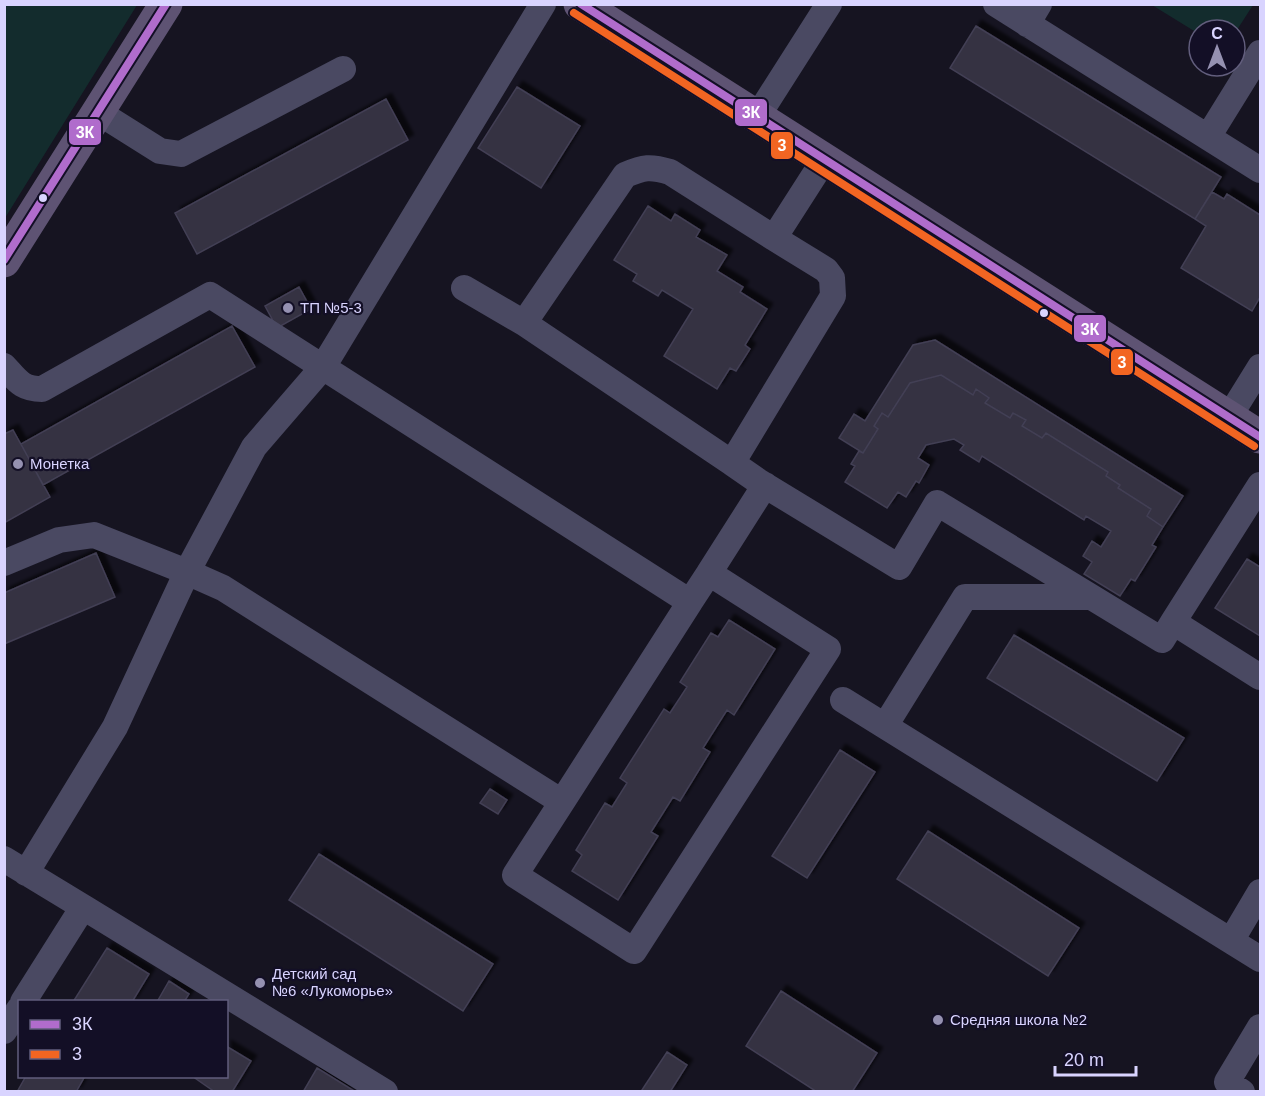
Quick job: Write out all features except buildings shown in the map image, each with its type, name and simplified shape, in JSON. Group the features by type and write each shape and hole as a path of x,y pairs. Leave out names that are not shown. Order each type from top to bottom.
{"main road":[{"path":"4,261 166,4"},
{"path":"580,4 1260,437"}],"lane":[{"path":"385,1092 15,866 115,727 187,573 254,447 323,366 543,4"},
{"path":"996,4 1033,14 1208,137 1260,170"},
{"path":"758,117 826,19"},
{"path":"1208,137 1260,53"},
{"path":"98,112 160,151 181,154 343,69"},
{"path":"774,238 824,160"},
{"path":"524,323 625,175 642,167 670,172 826,270 832,278 833,296 732,463"},
{"path":"464,288 524,323 765,485 898,567 937,503 1162,640 1260,485"},
{"path":"4,366 21,384 30,389 42,388 210,295 690,602"},
{"path":"1230,417 1260,367"},
{"path":"709,573 828,649 634,951 515,875 765,485"},
{"path":"4,562 58,540 94,535 223,588 562,802"},
{"path":"885,726 965,597 1091,597"},
{"path":"1173,622 1260,677"},
{"path":"843,700 1260,959"},
{"path":"1231,941 1260,892"},
{"path":"24,1000 83,907"},
{"path":"4,1031 18,1011"},
{"path":"1242,1092 1227,1082 1260,1027"}],"green space":[{"path":"4,5 137,5 5,218"},
{"path":"1152,5 1253,5 1245,18 1187,18 1187,27"}],"transit line":[{"name":"3К","path":"4,260 166,4"},
{"name":"3К","path":"581,4 1260,437"},
{"name":"3","path":"574,13 1254,446"}],"place":[{"name":"ТП №5-3","path":"288,308"},
{"name":"Монетка","path":"18,464"},
{"name":"Детский сад №6 «Лукоморье»","path":"260,983"},
{"name":"Средняя школа №2","path":"938,1020"}]}
